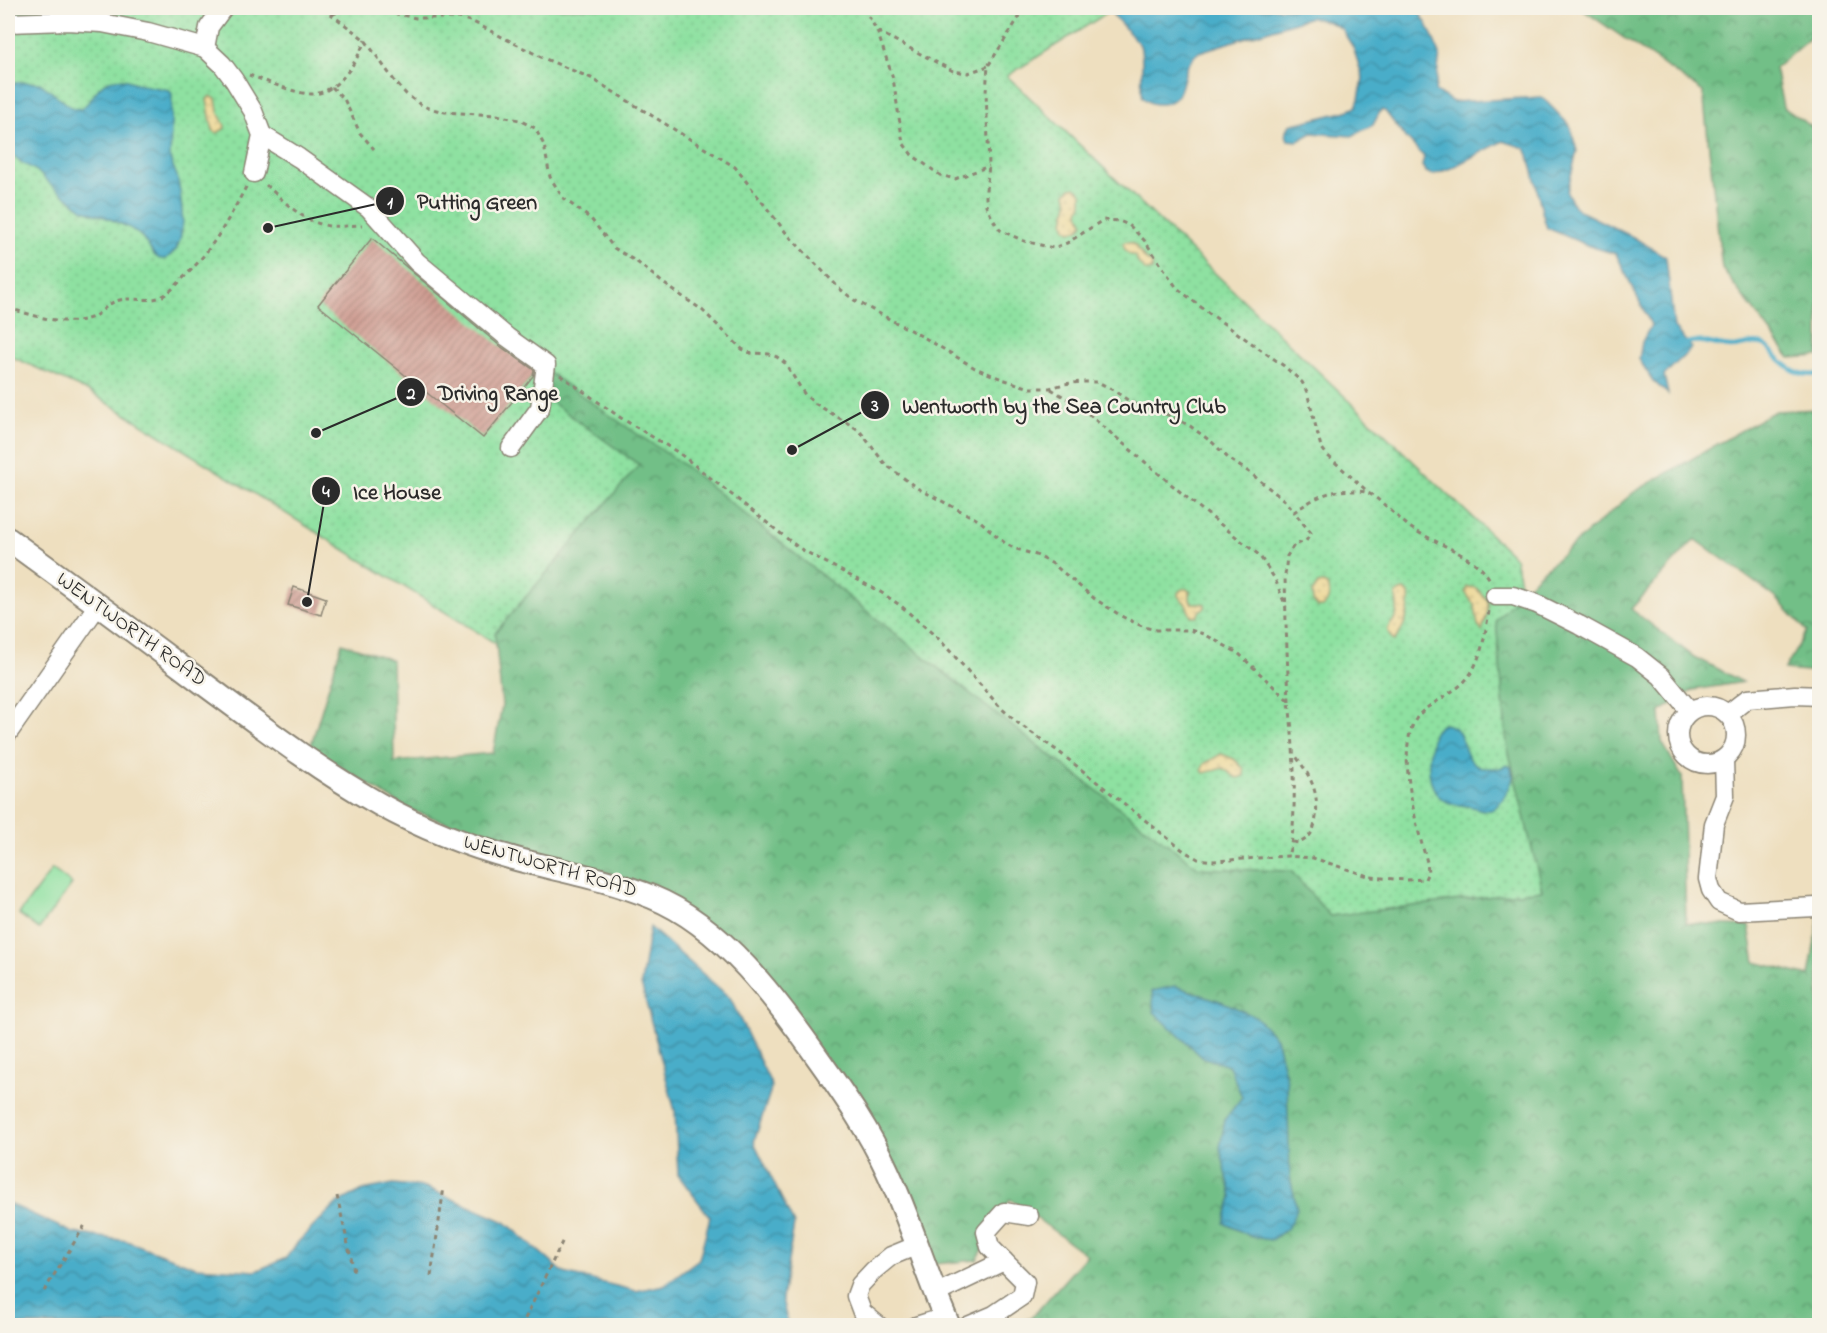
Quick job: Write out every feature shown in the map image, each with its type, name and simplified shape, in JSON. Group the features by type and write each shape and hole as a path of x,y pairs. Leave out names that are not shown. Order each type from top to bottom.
{"main road":[{"name":"WENTWORTH ROAD","path":"8,539 260,725 319,767 381,805 437,832 480,848 655,897 686,915 715,936 740,961 787,1016 851,1104 885,1166 947,1321"}],"street":[{"path":"205,48 209,27 223,8"},
{"path":"8,23 67,21 102,23 148,32 205,48 222,64 253,111 262,135 254,173"},
{"path":"262,135 369,208 417,262 507,338 546,365 540,408 511,448"},
{"path":"1495,596 1513,596 1537,604 1628,652 1661,676 1690,711"},
{"path":"8,733 98,605"},
{"path":"1728,714 1747,699 1795,695 1820,696"},
{"path":"1704,705 1714,706 1728,714 1735,725 1737,735 1731,753 1724,759 1713,764 1703,764 1693,761 1686,755 1678,739 1678,729 1690,711 1704,705"},
{"path":"1724,759 1725,796 1714,824 1708,879 1711,890 1719,903 1739,911 1816,907"},
{"path":"968,1326 994,1315 1022,1296 1025,1282 990,1247 986,1232 1004,1212 1029,1216"},
{"path":"879,1326 862,1312 856,1296 860,1285 874,1269 891,1256 918,1245"},
{"path":"935,1294 1004,1261"},
{"path":"916,1326 947,1321"}],"path":[{"path":"323,8 365,40 396,83 418,103 445,112 497,115 519,120 535,128 544,146 550,177 556,188 563,198 591,219 614,248 637,261 663,283 702,310 742,349 750,353 769,354 785,363 805,395 859,430 885,464 903,478 941,502 980,521 1006,544 1053,564 1095,599 1123,617 1156,630 1190,630 1204,634 1238,653 1289,701"},
{"path":"332,14 357,8"},
{"path":"368,8 416,18 459,18 473,22 543,58 591,78 735,167 788,234 840,289 854,300 975,368 1030,388 1098,382 1132,403 1171,416 1190,426 1213,443 1230,460 1284,500 1311,533 1306,541 1294,545 1287,556 1289,701 1294,753 1292,842 1288,856"},
{"path":"864,8 877,32 893,78 903,142 912,155 940,175 955,179 988,166"},
{"path":"546,365 621,418 679,453 799,548 882,593 901,606 940,640 1001,708 1018,723 1184,851 1198,859 1214,861 1288,856 1313,858 1371,877 1425,879 1428,872 1427,862 1410,796 1408,747 1411,729 1417,717 1463,683 1475,666 1485,634 1490,604 1495,596 1490,578 1470,559 1410,527 1368,493 1327,455 1322,447 1307,392 1302,382 1284,366 1206,311 1178,288 1144,240 1129,225 1119,220 1103,220 1067,243 1053,248 1008,235 1000,230 987,205 986,92 988,66 1025,8"},
{"path":"877,32 953,71 968,73 988,66"},
{"path":"222,64 276,85 311,94 327,91 332,87 359,56 365,40"},
{"path":"332,87 344,99 360,133 374,149"},
{"path":"8,308 62,320 83,321 96,316 115,301 148,301 162,296 196,266 211,247 254,173 301,215 317,223 326,226 384,224"},
{"path":"1050,388 1079,406 1258,555 1275,579 1286,607"},
{"path":"1294,512 1314,498 1329,492 1344,489 1368,493"},
{"path":"1292,842 1299,843 1311,836 1317,801 1314,786 1294,753"},
{"path":"431,1276 444,1187"},
{"path":"337,1196 354,1271"},
{"path":"44,1290 85,1225"},
{"path":"525,1319 562,1240"}],"green space":[{"path":"8,8 925,8 978,16 983,8 1115,8 1007,76 1515,558 1572,840 1560,920 1210,928 516,656 90,392 8,355"},
{"path":"1580,8 1737,8 1750,10 1752,8 1819,8 1819,37 1810,38 1775,68 1783,107 1819,132 1819,356 1790,358 1722,269 1703,92"},
{"path":"545,370 681,463 996,714 1199,868 1291,871 1330,916 1542,890 1507,745 1496,620 1537,576 1634,492 1775,411 1819,409 1819,673 1784,670 1807,631 1775,597 1695,539 1631,609 1694,657 1743,682 1693,690 1660,712 1662,742 1682,777 1686,923 1749,926 1755,962 1809,976 1819,917 1819,1325 1016,1325 1032,1317 1087,1255 1010,1199 977,1260 935,1264 749,954 624,878 517,847 408,809 310,748 342,643 392,660 394,762 493,753 502,705 495,633 639,465 543,396"},
{"path":"52,869 72,884 39,929 19,914"}],"sand":[{"path":"210,96 216,99 218,112 225,126 217,133 214,132 211,122 207,100"},
{"path":"1075,187 1082,193 1079,212 1083,223 1079,229 1071,231 1066,229 1064,222 1068,202 1066,193"},
{"path":"1131,242 1136,246 1145,259 1152,264 1152,270 1146,271 1135,256 1127,252 1123,243"},
{"path":"1318,584 1327,585 1329,597 1323,607 1318,607 1313,601 1312,593"},
{"path":"1467,587 1476,588 1488,601 1482,631 1478,626 1475,606 1465,592"},
{"path":"1182,589 1190,592 1192,603 1205,604 1205,608 1200,610 1197,617 1191,616 1185,603 1178,596"},
{"path":"1404,590 1409,594 1408,613 1394,641 1388,632 1388,627 1397,614 1396,595"},
{"path":"1221,754 1234,759 1244,769 1244,775 1237,778 1223,768 1204,773 1202,770 1204,764"}],"water":[{"path":"1107,8 1416,8 1427,24 1440,54 1435,91 1453,102 1542,97 1570,126 1577,151 1567,192 1574,206 1666,257 1674,328 1692,348 1664,375 1668,394 1653,381 1639,359 1642,342 1651,325 1616,254 1589,246 1547,228 1525,148 1503,141 1451,168 1432,175 1422,166 1424,157 1385,111 1381,110 1373,125 1352,136 1312,133 1298,141 1288,140 1286,132 1290,125 1356,107 1363,78 1353,47 1341,28 1311,17 1199,52 1187,67 1180,91 1174,100 1161,104 1151,103 1143,98 1140,45"},
{"path":"124,79 169,90 172,94 170,159 177,176 183,222 176,250 166,259 155,256 142,237 130,228 84,210 37,171 22,163 8,151 8,86 18,82 40,83 71,107 81,109 102,85"},
{"path":"1443,724 1450,725 1459,732 1469,758 1481,768 1502,768 1506,765 1511,767 1513,777 1510,785 1502,800 1491,810 1450,803 1443,800 1434,788 1429,774 1431,743 1434,732"},
{"path":"650,927 730,998 772,1086 754,1142 794,1224 782,1299 788,1325 8,1325 8,1203 73,1233 127,1241 196,1267 256,1271 286,1258 298,1242 337,1203 363,1190 393,1184 425,1187 505,1222 564,1273 636,1291 664,1285 699,1259 710,1217 678,1175 675,1111 641,984"},
{"path":"1175,986 1223,1002 1256,1017 1276,1038 1287,1081 1290,1177 1297,1209 1287,1229 1271,1240 1252,1237 1224,1223 1232,1197 1220,1148 1225,1119 1242,1097 1229,1066 1202,1057 1154,1012 1152,991"}],"building":[{"path":"372,238 500,346 534,370 533,376 483,438 318,305"},
{"path":"294,587 326,598 321,615 288,605"}],"waterway":[{"path":"1687,343 1704,342 1726,347 1761,344 1795,371 1806,375 1820,374"}],"place":[{"name":"Putting Green","path":"268,228"},
{"name":"Driving Range","path":"316,433"},
{"name":"Wentworth by the Sea Country Club","path":"792,450"},
{"name":"Ice House","path":"307,602"}]}
